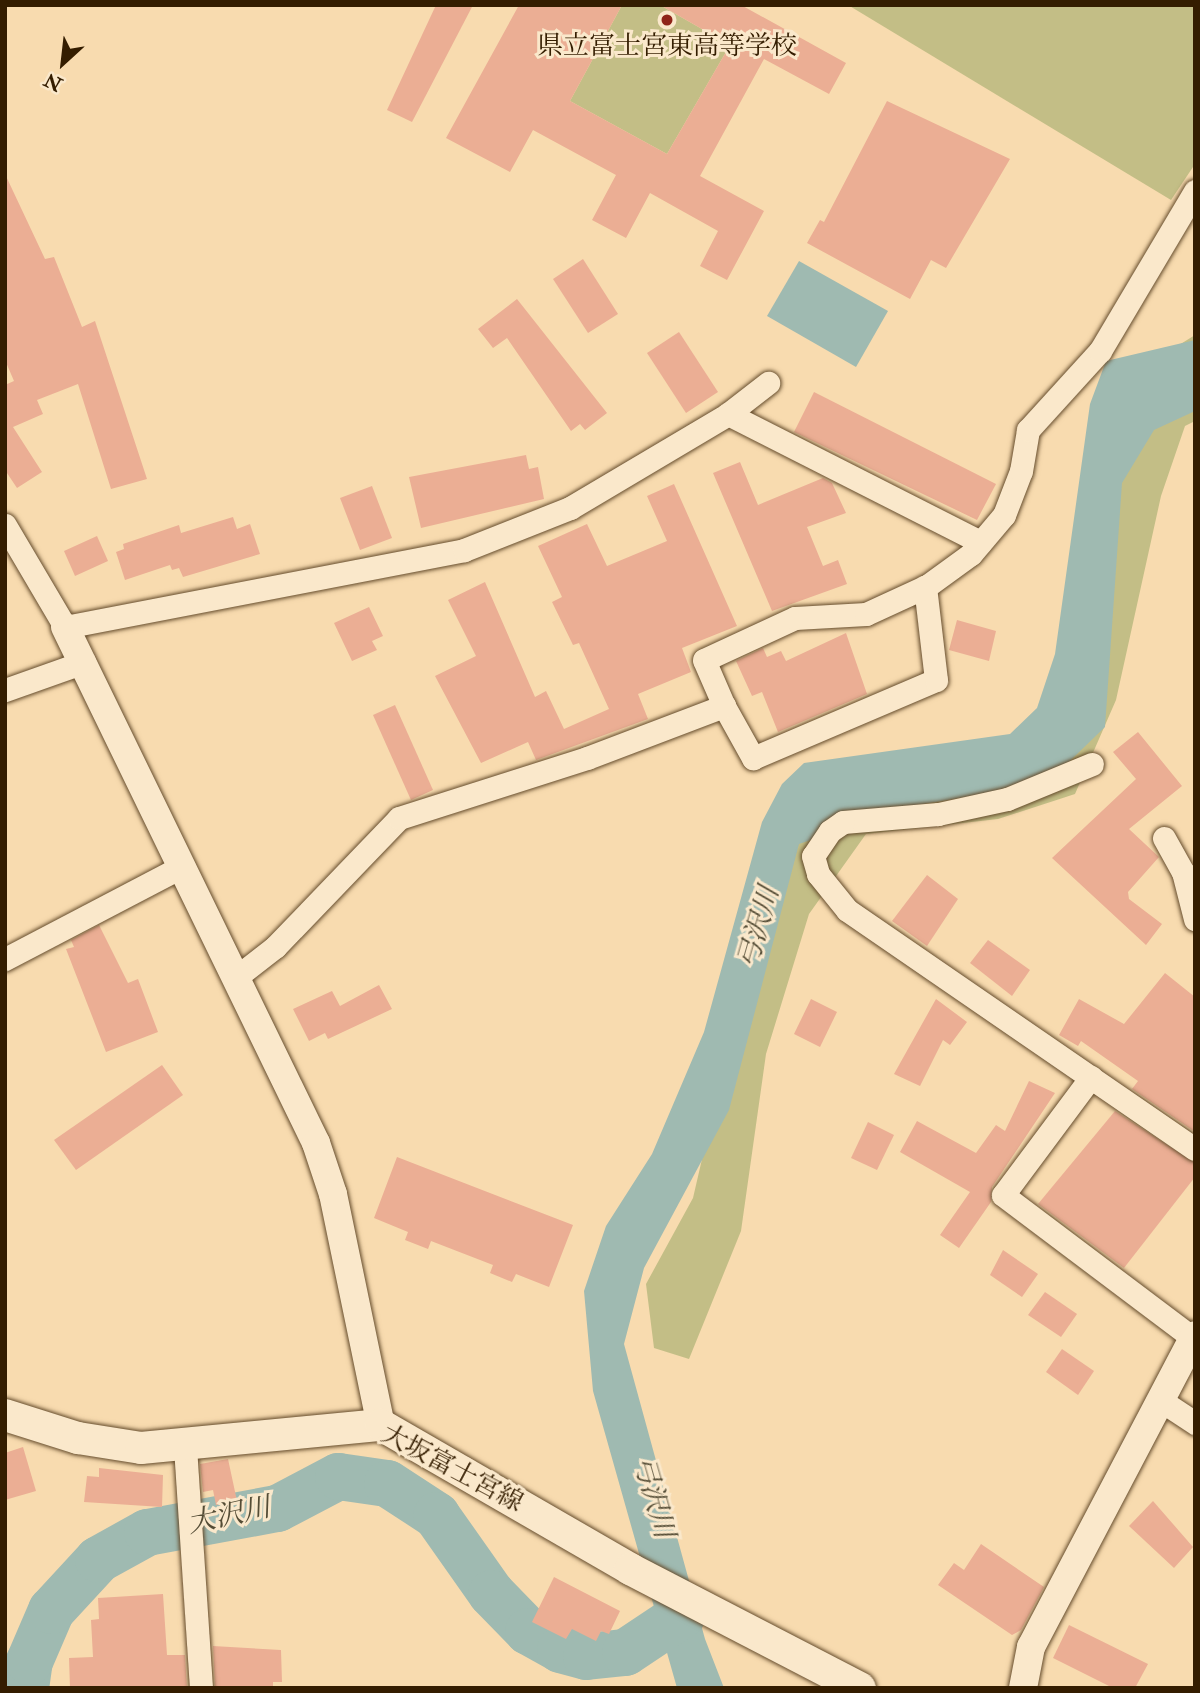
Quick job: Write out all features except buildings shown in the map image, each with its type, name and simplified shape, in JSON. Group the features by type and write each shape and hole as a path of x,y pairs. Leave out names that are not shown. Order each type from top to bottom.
{"main road":[{"name":"大坂富士宮線","path":"5,1415 78,1438 141,1448 185,1447 381,1425 630,1569 860,1688"}],"street":[{"path":"925,587 936,680 753,758 724,706 704,660 795,618 866,614 925,587 980,542 1004,515 1021,471 1028,430 1100,351 1195,191"},
{"path":"65,627 464,550 570,508 727,414 768,383"},
{"path":"727,414 980,542"},
{"path":"5,525 84,662 239,975 329,1181 381,1425"},
{"path":"5,690 84,662"},
{"path":"239,975 275,947 399,818 574,762 724,706"},
{"path":"1092,764 1007,799 938,814 843,822 830,831 813,856 818,874 847,910 1195,1149"},
{"path":"1164,838 1183,872 1195,919"},
{"path":"5,959 183,866"},
{"path":"1023,1688 1031,1647 1194,1336 1003,1195 1091,1077"},
{"path":"1160,1400 1195,1423"},
{"path":"185,1447 201,1688"}],"shaded area":[{"path":"622,5 660,5 730,45 667,154 570,101"},
{"path":"848,5 1195,5 1195,164 1171,200"},
{"path":"1195,335 1195,421 1185,426 1161,496 1116,700 1075,794 998,819 866,834 809,914 766,1054 741,1231 689,1359 654,1348 646,1284 693,1198 780,822 1014,751 1067,676 1115,385"}],"water":[{"path":"799,261 888,311 856,367 767,316"},
{"name":"弓沢川","path":"1195,340 1195,411 1154,430 1122,483 1105,727 1046,784 911,806 799,844 729,1110 644,1268 624,1344 705,1639 724,1688 677,1688 593,1391 584,1291 606,1226 652,1154 704,1032 762,822 782,784 804,763 1010,734 1037,708 1055,654 1090,404 1106,361"}],"waterway":[{"name":"大沢川","path":"25,1688 29,1661 51,1610 98,1559 147,1532 277,1508 338,1476 387,1483 436,1515 491,1593 528,1631 560,1649 586,1656 625,1652 682,1614"}],"place":[{"name":"県立富士宮東高等学校","path":"667,20"}]}
